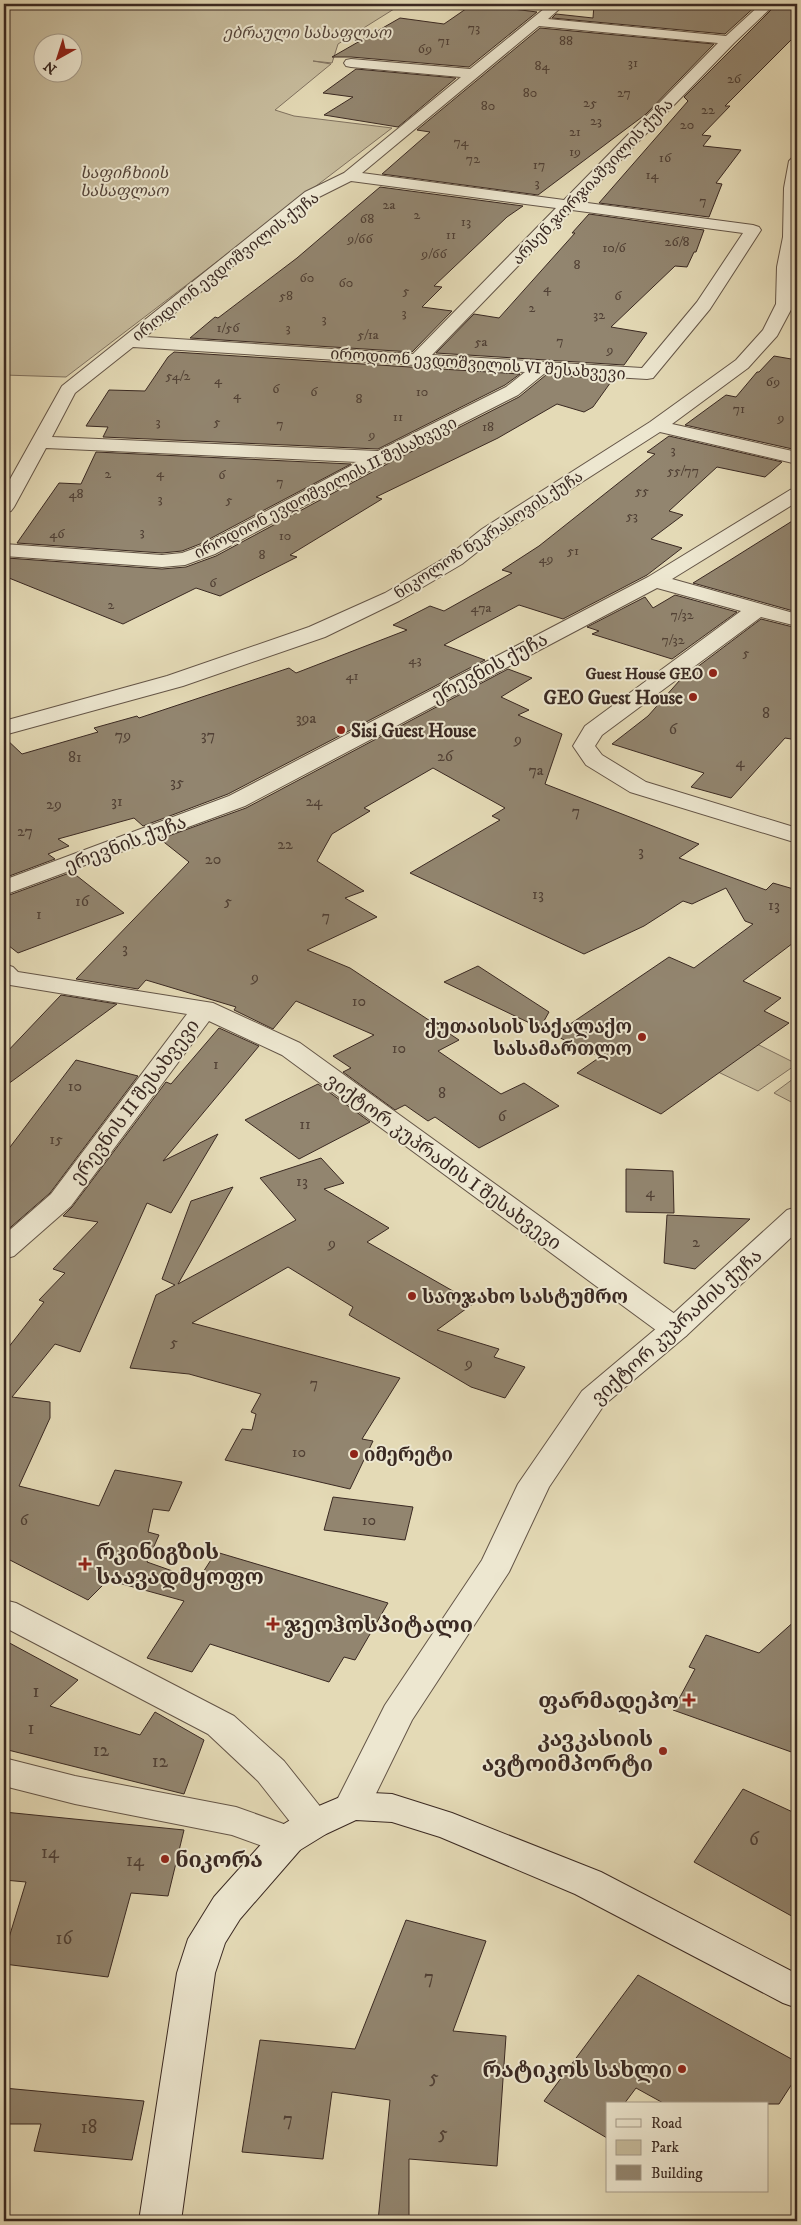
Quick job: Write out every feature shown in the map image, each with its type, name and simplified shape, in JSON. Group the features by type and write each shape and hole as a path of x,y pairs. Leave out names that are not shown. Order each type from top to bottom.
{"street":[{"name":"იროდიონ ევდოშვილის ქუჩა","path":"4,507 68,390 311,195 349,176 558,4"},
{"name":"არსენ ჯორჯიაშვილის ქუჩა","path":"418,359 729,40 768,4"},
{"path":"537,22 729,40"},
{"path":"351,63 475,74"},
{"name":"ნიკოლოზ ნეკრასოვის ქუჩა","path":"4,728 175,680 317,632 392,597 455,560 489,533 657,426 742,364 771,332 785,304 791,268 795,219 792,188 797,160"},
{"path":"349,176 569,205"},
{"name":"იროდიონ ევდოშვილის VI შესახვევი","path":"130,340 647,374 704,304 753,230 569,205"},
{"name":"იროდიონ ევდოშვილის II შესახვევი","path":"4,550 162,561 185,559 208,550 381,457 512,391 543,366"},
{"path":"657,426 797,458"},
{"path":"40,442 381,457"},
{"name":"ერევნის ქუჩა","path":"4,888 237,801 310,760 655,581 797,494"},
{"path":"655,581 797,620"},
{"path":"756,610 593,732 584,746 594,760 638,787 797,836"},
{"name":"ერევნის II შესახვევი","path":"4,972 10,978 204,1009 60,1200 4,1250"},
{"name":"ვიქტორ კუპრაძის I შესახვევი","path":"204,1009 291,1049 675,1329"},
{"name":"ვიქტორ კუპრაძის ქუჩა","path":"352,1806 397,1714 497,1564 534,1484 593,1398 675,1329 797,1216"},
{"path":"4,1612 221,1725 271,1771 300,1832"},
{"path":"4,1772 74,1790 300,1832"},
{"path":"160,2221 196,1973 207,1939 226,1908 300,1832 352,1806 392,1808 452,1827 588,1883 797,1992"}],"green space":[{"name":"საფიჩხიის სასაფლაო","path":"4,4 402,4 338,44 332,63 313,61 331,64 275,110 294,116 392,128 66,377 4,375"},
{"path":"755,1043 797,1064 758,1091 716,1071"},
{"path":"797,1076 797,1105 774,1093"}],"building":[{"path":"473,4 537,12 469,67 332,57 400,18 444,24"},
{"path":"594,4 758,4 725,34 552,18 556,14 593,18"},
{"path":"777,4 797,4 797,34 725,106 730,106 702,135 711,136 703,146 741,150 716,183 722,184 709,217 599,203 688,101 684,97"},
{"path":"540,28 714,44 646,114 538,195 382,174 430,132 417,130"},
{"path":"356,69 456,78 398,127 324,115 353,97 323,93"},
{"path":"380,187 523,206 507,217 434,286 442,287 422,307 452,311 412,352 190,338 215,317 218,318 297,258"},
{"path":"589,214 704,230 696,252 694,252 687,267 675,266 611,327 647,333 624,365 436,353 474,314 499,318 575,233 572,233"},
{"path":"174,352 520,374 505,385 378,449 103,437 108,427 86,426 109,390 145,391 168,357"},
{"path":"774,356 797,360 797,450 685,425 726,395 736,397 757,372"},
{"path":"546,375 613,379 593,407 584,412 557,404 498,438 376,497 382,499 290,555 297,557 220,596 196,588 123,624 4,576 4,562 7,558 162,569 186,567 216,556 389,463 519,397"},
{"path":"669,436 782,462 765,477 717,467 669,511 683,515 651,539 682,548 647,575 563,619 519,605 444,645 485,660 228,794 143,826 134,818 58,839 69,846 48,854 55,859 4,878 4,737 22,754 98,732 94,728 137,716 139,718 289,668 296,673 407,630 393,625 430,606 444,611 512,573 502,570 539,546 655,454 647,452"},
{"path":"96,452 351,464 200,544 182,551 162,553 17,543 59,483 81,484"},
{"path":"797,518 797,612 693,583 727,562"},
{"path":"675,595 737,612 672,659 592,634 599,631 587,627 645,597 653,608"},
{"path":"761,619 797,628 797,740 785,738 731,798 691,787 704,773 612,744 648,716 680,680"},
{"path":"508,669 532,678 501,697 529,710 518,715 562,734 545,784 699,844 679,858 766,890 773,883 797,890 797,940 743,981 781,998 764,1011 789,1023 661,1114 577,1073 600,1057 554,1035 669,957 694,968 753,924 745,921 726,888 692,904 683,901 644,926 584,954 410,873 500,820 492,816 505,808 433,768 364,808 370,811 332,834 317,861 364,891 345,898 377,917 307,950 350,968 459,1040 438,1051 501,1094 524,1083 559,1106 479,1148 435,1117 428,1121 405,1105 395,1110 343,1072 351,1068 333,1056 374,1035 296,1001 273,1029 234,1010 236,1007 146,980 138,989 76,979 189,862 160,839 246,808"},
{"path":"72,872 124,913 18,953 4,942 4,897"},
{"path":"478,966 549,1012 540,1028 444,982"},
{"path":"61,995 117,1004 4,1087 4,1055"},
{"path":"219,1028 259,1046 163,1161 218,1134 171,1213 147,1203 80,1352 55,1344 12,1397 50,1402 50,1418 19,1486 99,1506 115,1470 182,1482 169,1511 153,1509 148,1532 159,1535 147,1562 198,1580 216,1552 388,1603 355,1660 344,1657 329,1682 210,1644 192,1672 147,1658 184,1601 108,1580 88,1600 4,1557 4,1353 44,1302 39,1300 65,1273 53,1269 98,1222 63,1216 72,1207 166,1082 171,1084"},
{"path":"76,1060 138,1076 50,1193 4,1233 4,1155"},
{"path":"318,1084 370,1122 299,1159 245,1120"},
{"path":"321,1158 344,1183 324,1189 389,1228 367,1242 474,1303 437,1330 499,1349 494,1357 525,1367 505,1398 471,1387 349,1315 353,1307 288,1267 192,1323 400,1378 362,1439 373,1441 350,1489 225,1460 242,1429 252,1430 256,1414 251,1412 261,1394 189,1374 130,1368 156,1295 175,1285 162,1279 191,1201 233,1187 178,1284 296,1220 260,1178"},
{"path":"626,1169 673,1171 674,1213 626,1212"},
{"path":"667,1215 750,1219 695,1269 664,1263"},
{"path":"333,1497 413,1507 405,1540 324,1530"},
{"path":"797,1619 797,1754 673,1710 695,1669 689,1667 706,1635 759,1653"},
{"path":"4,1640 78,1680 50,1706 140,1735 155,1712 204,1740 184,1794 4,1749"},
{"path":"743,1789 797,1814 797,1919 694,1862"},
{"path":"4,1812 184,1830 168,1896 131,1893 108,1977 4,1964 4,1954 26,1882 4,1880"},
{"path":"406,1920 486,1941 453,2031 506,2036 497,2166 409,2159 409,2221 378,2221 390,2100 332,2092 323,2159 242,2152 260,2040 355,2049"},
{"name":"რატიკოს სახლი","path":"638,1975 797,2062 797,2076 779,2104 768,2104 768,2102 661,2102 636,2088 626,2102 606,2102 606,2137 544,2101"},
{"path":"4,2088 144,2101 132,2160 34,2151 41,2124 4,2124"}],"place":[{"name":"Guest House GEO","path":"713,673"},
{"name":"GEO Guest House","path":"693,697"},
{"name":"Sisi Guest House","path":"341,730"},
{"name":"ქუთაისის საქალაქო სასამართლო","path":"642,1037"},
{"name":"საოჯახო სასტუმრო","path":"412,1296"},
{"name":"იმერეტი","path":"354,1454"},
{"name":"რკინიგზის საავადმყოფო","path":"85,1564"},
{"name":"ჯეოჰოსპიტალი","path":"273,1624"},
{"name":"ფარმადეპო","path":"689,1700"},
{"name":"კავკასიის ავტოიმპორტი","path":"663,1751"},
{"name":"ნიკორა","path":"165,1859"},
{"name":"რატიკოს სახლი","path":"682,2069"}],"park label":[{"name":"ებრაული სასაფლაო","path":"307,32"}]}
